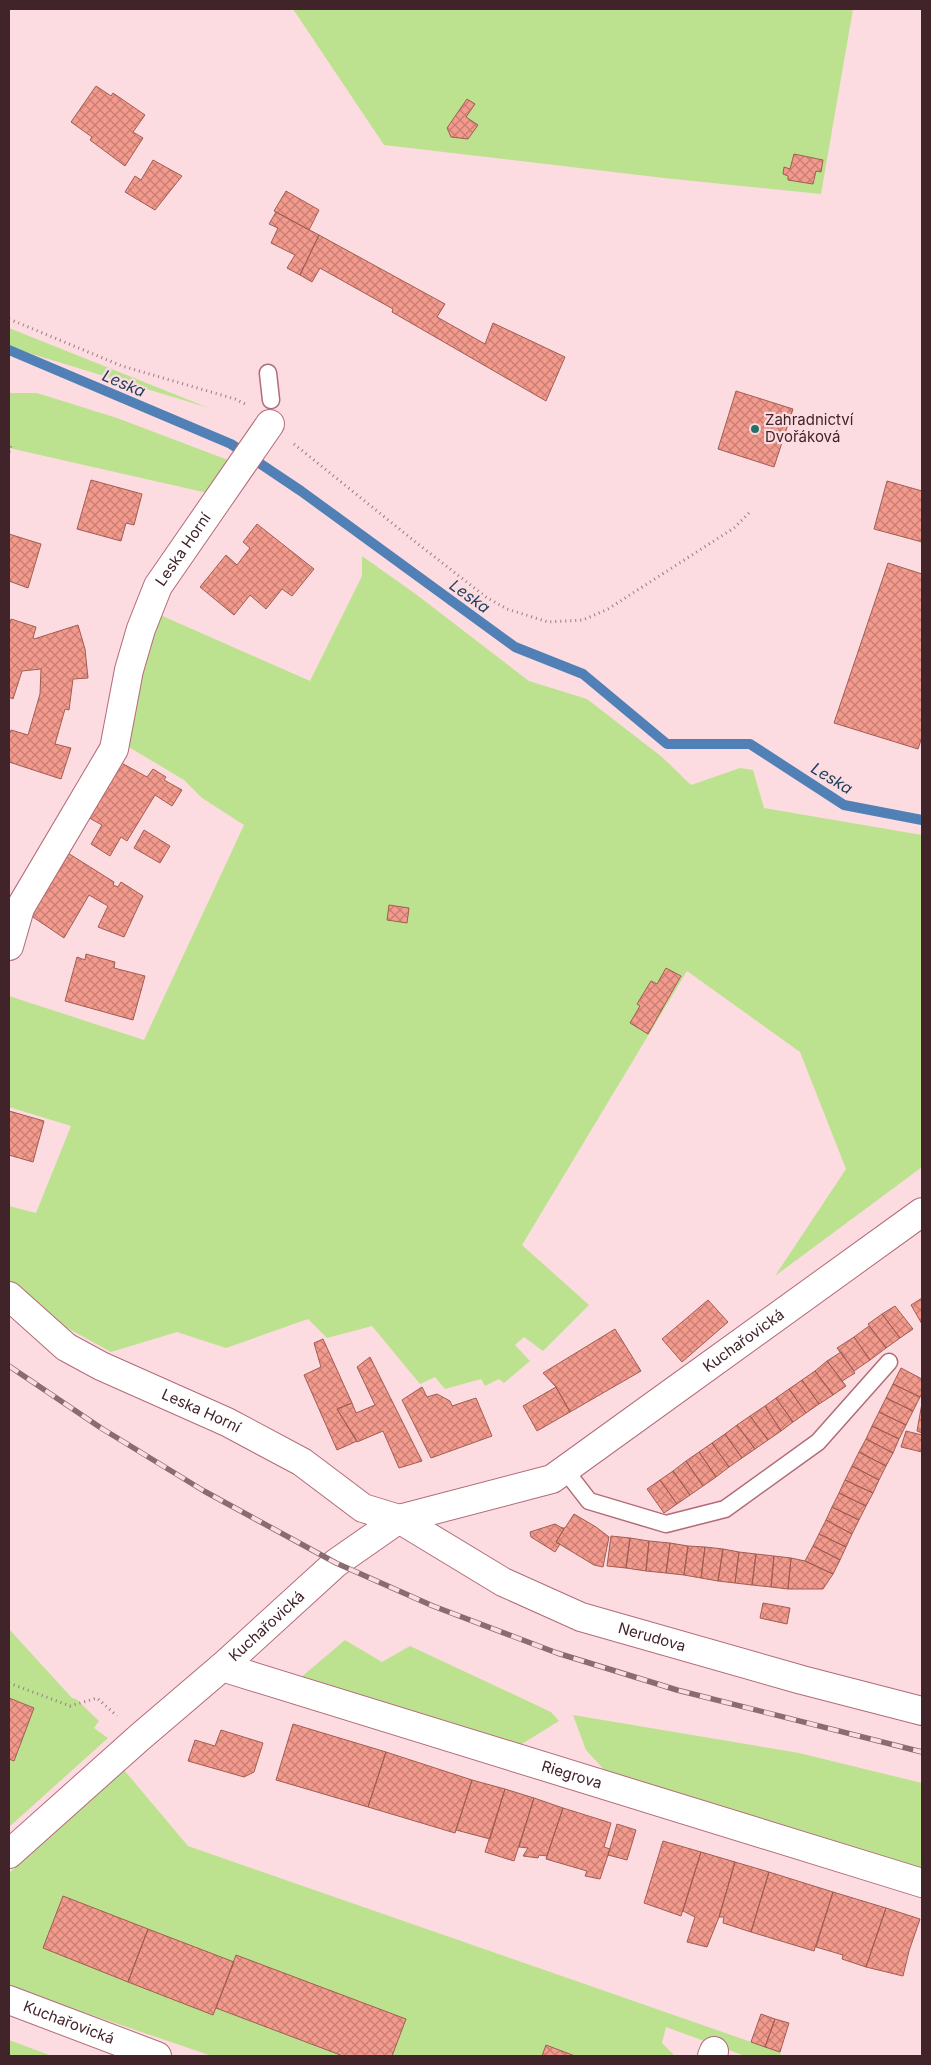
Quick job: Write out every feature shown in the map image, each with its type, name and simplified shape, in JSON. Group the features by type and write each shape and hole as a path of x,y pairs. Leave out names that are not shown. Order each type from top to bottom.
{"street":[{"name":"Leska Horní","path":"9,946 20,908 114,750 129,670 141,629 158,586 243,464 267,422"},
{"name":"Kuchařovická","path":"9,1854 336,1564 399,1519 552,1479 922,1212"},
{"name":"Leska Horní","path":"9,1296 66,1347 101,1366 227,1422 302,1462 363,1508 399,1519"},
{"name":"Nerudova","path":"399,1519 503,1582 581,1616 802,1680 922,1711"},
{"name":"Riegrova","path":"222,1667 922,1883"},
{"name":"Kuchařovická","path":"9,2000 158,2056"}],"lane":[{"path":"267,422 268,374"},
{"path":"564,1470 589,1501 666,1524 725,1509 818,1442 889,1362"}],"path":[{"path":"9,319 122,366 235,399 257,410 267,422"},
{"path":"9,452 11,446"},
{"path":"304,451 486,597 507,609 548,622 583,620 608,609 734,528 751,511"},
{"path":"9,1683 70,1706 97,1698 140,1737"}],"green space":[{"path":"293,9 853,9 821,194 664,178 384,145"},
{"path":"9,328 209,408 9,347"},
{"path":"9,393 37,393 117,418 236,463 212,494 9,448"},
{"path":"362,556 417,595 529,681 587,699 662,757 691,785 740,768 753,770 764,808 922,835 922,1167 775,1276 846,1169 800,1052 687,971 522,1245 589,1305 543,1351 524,1337 515,1345 530,1361 504,1383 499,1379 485,1386 481,1379 445,1389 435,1377 420,1384 372,1326 327,1338 308,1319 226,1348 177,1332 111,1352 9,1296 9,1206 36,1213 71,1126 9,1107 9,996 144,1040 244,825 202,798 184,780 122,743 158,614 310,681 362,576"},
{"path":"9,1629 72,1698 76,1699 99,1721 94,1728 108,1738 9,1827"},
{"path":"345,1640 382,1662 410,1646 551,1712 559,1721 517,1747 299,1679"},
{"path":"573,1715 799,1753 922,1783 922,1870 609,1775 586,1750"},
{"path":"124,1770 188,1846 780,2052 781,2055 785,2056 745,2056 666,2027 662,2043 675,2056 212,2056 9,1987 9,1873"},
{"path":"9,2040 52,2056 9,2056"}],"building":[{"path":"96,86 111,96 113,93 145,115 133,132 143,138 125,166 90,140 92,137 71,122"},
{"path":"467,99 475,104 466,117 478,125 468,139 451,137 447,128"},
{"path":"794,154 823,160 821,172 816,171 813,184 788,180 788,176 783,174 784,167 790,169"},
{"path":"153,160 182,176 155,210 125,192 135,176 141,180"},
{"path":"286,191 319,210 309,230 274,211"},
{"path":"276,212 319,235 300,275 287,268 295,255 271,243 278,228 269,224"},
{"path":"319,235 445,304 437,317 485,344 493,323 565,357 546,401 392,312 393,309 320,268 312,282 300,275"},
{"name":"Zahradnictví Dvořáková","path":"736,391 793,409 774,467 718,449"},
{"path":"91,480 142,494 134,525 126,523 121,541 77,529"},
{"path":"887,481 922,491 922,542 874,529"},
{"path":"257,524 314,569 292,596 282,589 266,609 250,595 234,615 200,587 226,555 237,565 250,548 243,542"},
{"path":"9,534 41,544 28,588 9,581"},
{"path":"888,563 922,574 922,737 918,749 834,723"},
{"path":"11,619 36,627 34,639 78,625 85,649 88,678 73,679 69,710 65,709 55,744 71,748 61,779 9,762 9,735 11,730 28,735 40,694 41,669 22,671 13,699 9,697 9,626"},
{"path":"116,760 147,777 153,769 166,777 164,780 182,790 172,806 155,795 127,841 121,837 110,856 91,844 102,825 84,815"},
{"path":"144,830 170,846 160,863 134,848"},
{"path":"63,850 114,882 113,885 118,887 121,882 143,896 124,937 98,927 108,906 89,895 64,938 27,913"},
{"path":"389,905 409,908 407,923 387,920"},
{"path":"86,954 115,962 114,968 145,976 133,1020 65,1001 77,957 85,960"},
{"path":"666,968 681,976 648,1034 630,1023 640,1006 637,1004 651,981 657,984"},
{"path":"9,1111 44,1121 33,1162 9,1155"},
{"path":"922,1298 922,1324 911,1305"},
{"path":"708,1300 728,1322 682,1362 662,1339"},
{"path":"895,1306 913,1329 900,1338 882,1314"},
{"path":"882,1314 900,1338 886,1348 868,1324"},
{"path":"869,1326 886,1348 870,1360 854,1337"},
{"path":"615,1329 641,1371 570,1412 556,1387 543,1373"},
{"path":"854,1337 870,1360 854,1371 837,1348"},
{"path":"323,1339 352,1403 337,1409 357,1441 337,1450 304,1375 321,1367 314,1343"},
{"path":"841,1352 855,1373 842,1381 827,1361"},
{"path":"370,1357 422,1461 399,1468 383,1431 357,1442 337,1409 352,1403 356,1413 375,1405 357,1367"},
{"path":"827,1361 846,1386 833,1395 815,1371"},
{"path":"901,1368 922,1379 922,1393 920,1397 893,1384"},
{"path":"815,1371 833,1395 819,1404 802,1380"},
{"path":"802,1380 819,1404 806,1413 789,1389"},
{"path":"893,1384 920,1397 913,1411 886,1398"},
{"path":"422,1387 427,1397 437,1394 450,1401 452,1406 476,1398 492,1436 431,1458 402,1400"},
{"path":"556,1387 570,1412 537,1431 523,1406"},
{"path":"789,1389 806,1413 793,1422 776,1398"},
{"path":"776,1398 793,1422 781,1431 765,1406"},
{"path":"886,1398 913,1411 906,1425 879,1412"},
{"path":"922,1403 922,1433 917,1431"},
{"path":"765,1406 781,1431 768,1440 750,1416"},
{"path":"879,1412 906,1425 899,1439 872,1426"},
{"path":"750,1416 768,1440 755,1449 737,1425"},
{"path":"737,1425 755,1449 742,1458 725,1434"},
{"path":"872,1426 899,1439 893,1453 866,1439"},
{"path":"906,1431 922,1435 922,1452 901,1447"},
{"path":"725,1434 742,1458 729,1467 712,1443"},
{"path":"866,1439 893,1453 886,1466 859,1452"},
{"path":"712,1443 729,1467 716,1477 699,1452"},
{"path":"699,1452 716,1477 703,1486 686,1461"},
{"path":"859,1452 886,1466 879,1480 852,1466"},
{"path":"686,1461 703,1486 690,1495 673,1471"},
{"path":"852,1466 879,1480 873,1493 845,1480"},
{"path":"673,1471 690,1495 677,1504 660,1480"},
{"path":"660,1480 677,1504 664,1513 647,1489"},
{"path":"845,1480 873,1493 866,1506 839,1493"},
{"path":"839,1493 866,1506 859,1520 832,1507"},
{"path":"832,1507 859,1520 852,1534 826,1520"},
{"path":"574,1514 609,1537 603,1567 594,1565 556,1542 564,1529 562,1528 565,1528"},
{"path":"826,1520 852,1534 846,1547 819,1534"},
{"path":"555,1524 564,1529 556,1542 560,1544 555,1552 531,1537 530,1532"},
{"path":"819,1534 846,1547 840,1560 813,1546"},
{"path":"611,1536 630,1538 626,1568 607,1566"},
{"path":"630,1538 649,1541 646,1571 626,1568"},
{"path":"649,1541 670,1543 666,1573 646,1571"},
{"path":"670,1543 688,1546 684,1575 666,1573"},
{"path":"688,1546 705,1547 701,1578 684,1575"},
{"path":"813,1546 840,1560 833,1574 805,1561"},
{"path":"705,1547 723,1549 718,1581 701,1578"},
{"path":"723,1549 739,1552 735,1583 718,1581"},
{"path":"739,1552 756,1554 752,1585 735,1583"},
{"path":"756,1554 774,1556 771,1587 752,1585"},
{"path":"774,1556 791,1558 788,1589 771,1587"},
{"path":"791,1558 805,1561 833,1574 823,1589 788,1589"},
{"path":"763,1603 790,1608 787,1624 760,1618"},
{"path":"9,1698 34,1708 14,1761 9,1759"},
{"path":"293,1724 386,1752 368,1807 276,1780"},
{"path":"221,1730 263,1743 254,1772 244,1777 188,1761 195,1740 215,1746"},
{"path":"386,1752 472,1780 455,1833 368,1807"},
{"path":"472,1780 505,1789 490,1839 456,1830"},
{"path":"505,1789 534,1798 514,1861 485,1852"},
{"path":"534,1798 563,1808 547,1856 539,1855 538,1858 523,1856 528,1848 519,1847"},
{"path":"563,1808 611,1823 604,1847 610,1849 600,1879 585,1876 587,1871 546,1859"},
{"path":"617,1824 636,1830 627,1860 608,1855"},
{"path":"663,1841 701,1852 681,1916 644,1903"},
{"path":"701,1852 735,1862 719,1917 707,1947 687,1942 695,1917 683,1911"},
{"path":"735,1862 769,1872 751,1932 723,1923 724,1917 719,1917"},
{"path":"769,1872 833,1892 814,1951 751,1932"},
{"path":"833,1892 886,1908 866,1967 842,1959 843,1955 816,1947"},
{"path":"63,1896 148,1929 128,1982 43,1948"},
{"path":"886,1908 920,1919 903,1976 866,1967"},
{"path":"148,1929 234,1962 213,2015 128,1982"},
{"path":"236,1955 406,2019 392,2056 343,2056 216,2008"},
{"path":"761,2014 775,2019 765,2047 751,2042"},
{"path":"775,2019 789,2023 780,2052 765,2047"},
{"path":"546,2045 575,2056 542,2056"}],"waterway":[{"name":"Leska","path":"9,350 231,444 301,491 515,647 583,674 667,744 750,744 844,805 922,820"}],"railway":[{"path":"9,1366 101,1428 204,1491 336,1563 433,1606 557,1653 677,1690 922,1752"}],"place":[{"name":"Zahradnictví Dvořáková","path":"755,429"}]}
